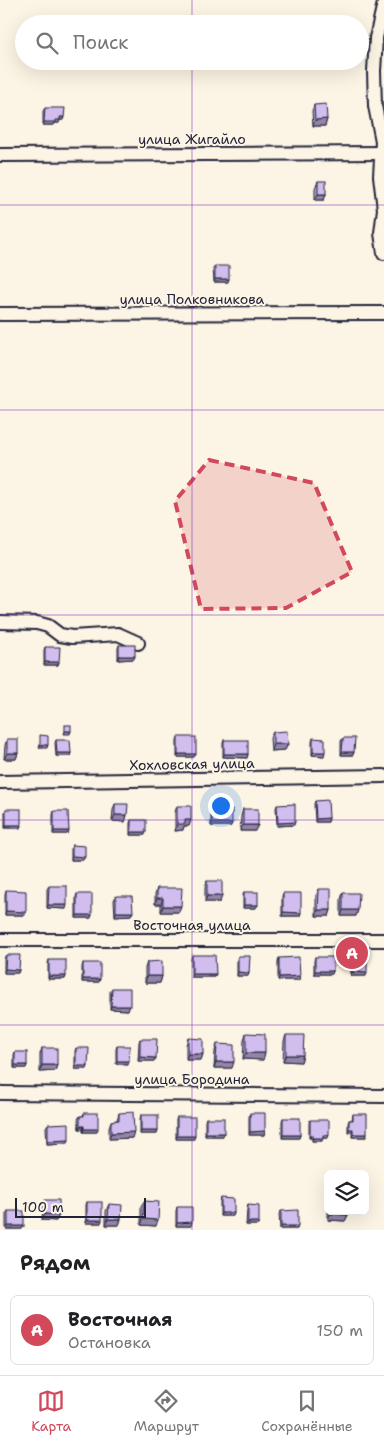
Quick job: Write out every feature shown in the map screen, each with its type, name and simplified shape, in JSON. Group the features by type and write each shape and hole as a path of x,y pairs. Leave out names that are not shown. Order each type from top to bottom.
{"street":[{"path":"384,3 374,55 375,106 383,153 380,176 384,210 381,233 384,253"},
{"name":"улица Жигайло","path":"0,155 383,153"},
{"name":"улица Полковникова","path":"0,314 384,313"},
{"path":"0,622 37,623 48,626 60,635 72,637 118,634 138,643"},
{"name":"Хохловская улица","path":"0,782 384,776"},
{"name":"Восточная улица","path":"0,940 384,940"},
{"name":"улица Бородина","path":"0,1093 384,1096"}],"highlighted area":[{"path":"209,460 314,483 352,572 286,608 201,609 175,501"}],"building":[{"path":"326,104 327,119 315,120 314,105"},
{"path":"45,108 65,108 64,117 60,117 60,120 56,120 56,122 44,122"},
{"path":"318,181 326,181 326,194 318,194"},
{"path":"215,266 229,266 229,279 215,279"},
{"path":"119,645 135,645 135,656 119,656"},
{"path":"45,647 60,647 59,662 45,662"},
{"path":"65,725 71,725 71,731 65,731"},
{"path":"287,731 288,744 273,744 273,732"},
{"path":"40,735 48,736 48,745 40,745"},
{"path":"178,737 196,737 196,754 178,754"},
{"path":"313,738 325,739 325,752 313,752"},
{"path":"343,738 355,738 354,752 342,752"},
{"path":"7,739 18,739 18,753 7,753"},
{"path":"56,740 70,740 71,753 57,753"},
{"path":"224,740 248,740 248,754 224,754"},
{"path":"328,800 329,818 316,819 315,801"},
{"path":"115,804 128,804 127,815 115,815"},
{"path":"295,804 295,822 278,823 277,805"},
{"path":"177,806 191,806 191,820 185,820 185,824 177,824"},
{"path":"6,809 21,809 21,825 6,825"},
{"path":"212,809 232,809 232,823 212,823"},
{"path":"243,809 258,809 258,825 243,825"},
{"path":"54,811 68,811 69,831 54,831"},
{"path":"131,820 146,820 146,832 131,832"},
{"path":"72,845 85,846 85,857 72,856"},
{"path":"207,881 222,881 222,896 207,896"},
{"path":"49,886 67,886 67,905 48,905"},
{"path":"157,888 182,888 181,906 163,906 163,898 157,898"},
{"path":"319,889 331,889 331,910 318,910"},
{"path":"6,890 26,891 26,912 6,911"},
{"path":"244,892 258,892 258,905 244,905"},
{"path":"283,893 301,893 301,913 283,912"},
{"path":"343,893 359,893 358,910 343,910"},
{"path":"77,894 92,894 92,915 77,915"},
{"path":"116,896 132,896 133,912 116,912"},
{"path":"6,955 20,955 19,970 5,969"},
{"path":"192,955 215,955 216,974 192,974"},
{"path":"238,956 250,956 249,973 238,972"},
{"path":"299,957 300,976 279,977 279,958"},
{"path":"315,957 333,957 333,971 315,971"},
{"path":"353,958 367,958 367,973 352,972"},
{"path":"49,960 66,960 66,976 49,976"},
{"path":"162,961 162,976 147,976 147,962"},
{"path":"83,963 100,963 100,979 83,979"},
{"path":"112,988 130,988 130,1006 111,1006"},
{"path":"246,1033 265,1034 265,1053 246,1053"},
{"path":"286,1035 304,1035 303,1055 286,1055"},
{"path":"188,1038 203,1039 203,1054 188,1054"},
{"path":"140,1039 157,1039 156,1058 140,1057"},
{"path":"217,1044 234,1045 234,1062 216,1062"},
{"path":"117,1046 130,1046 129,1061 117,1061"},
{"path":"42,1048 57,1048 57,1065 42,1065"},
{"path":"76,1048 89,1048 88,1066 76,1066"},
{"path":"15,1052 27,1052 27,1065 15,1065"},
{"path":"133,1112 134,1132 111,1133 111,1121 119,1120 119,1113"},
{"path":"84,1113 98,1113 98,1129 84,1129 84,1126 80,1126 80,1116 84,1116"},
{"path":"250,1113 265,1113 265,1131 250,1132"},
{"path":"353,1114 367,1114 367,1134 353,1134 353,1129 349,1129 349,1120 353,1120"},
{"path":"141,1115 158,1115 158,1131 141,1131"},
{"path":"177,1117 195,1117 195,1136 177,1136"},
{"path":"206,1118 224,1118 224,1133 206,1133"},
{"path":"283,1118 300,1118 300,1135 283,1135"},
{"path":"310,1120 329,1120 329,1135 323,1135 323,1138 313,1138 313,1135 310,1135"},
{"path":"69,1123 69,1140 48,1141 48,1124"},
{"path":"221,1198 234,1199 234,1213 221,1213"},
{"path":"45,1200 59,1200 59,1215 45,1214"},
{"path":"144,1201 159,1202 158,1220 143,1219"},
{"path":"87,1202 102,1202 102,1220 87,1220"},
{"path":"109,1204 122,1205 121,1219 108,1219"},
{"path":"248,1205 259,1206 259,1222 248,1222"},
{"path":"177,1207 192,1207 192,1222 177,1223"},
{"path":"298,1210 298,1226 281,1226 281,1211"},
{"path":"8,1211 24,1211 24,1226 8,1226"}],"place":[{"name":"Восточная","path":"352,953"}]}
